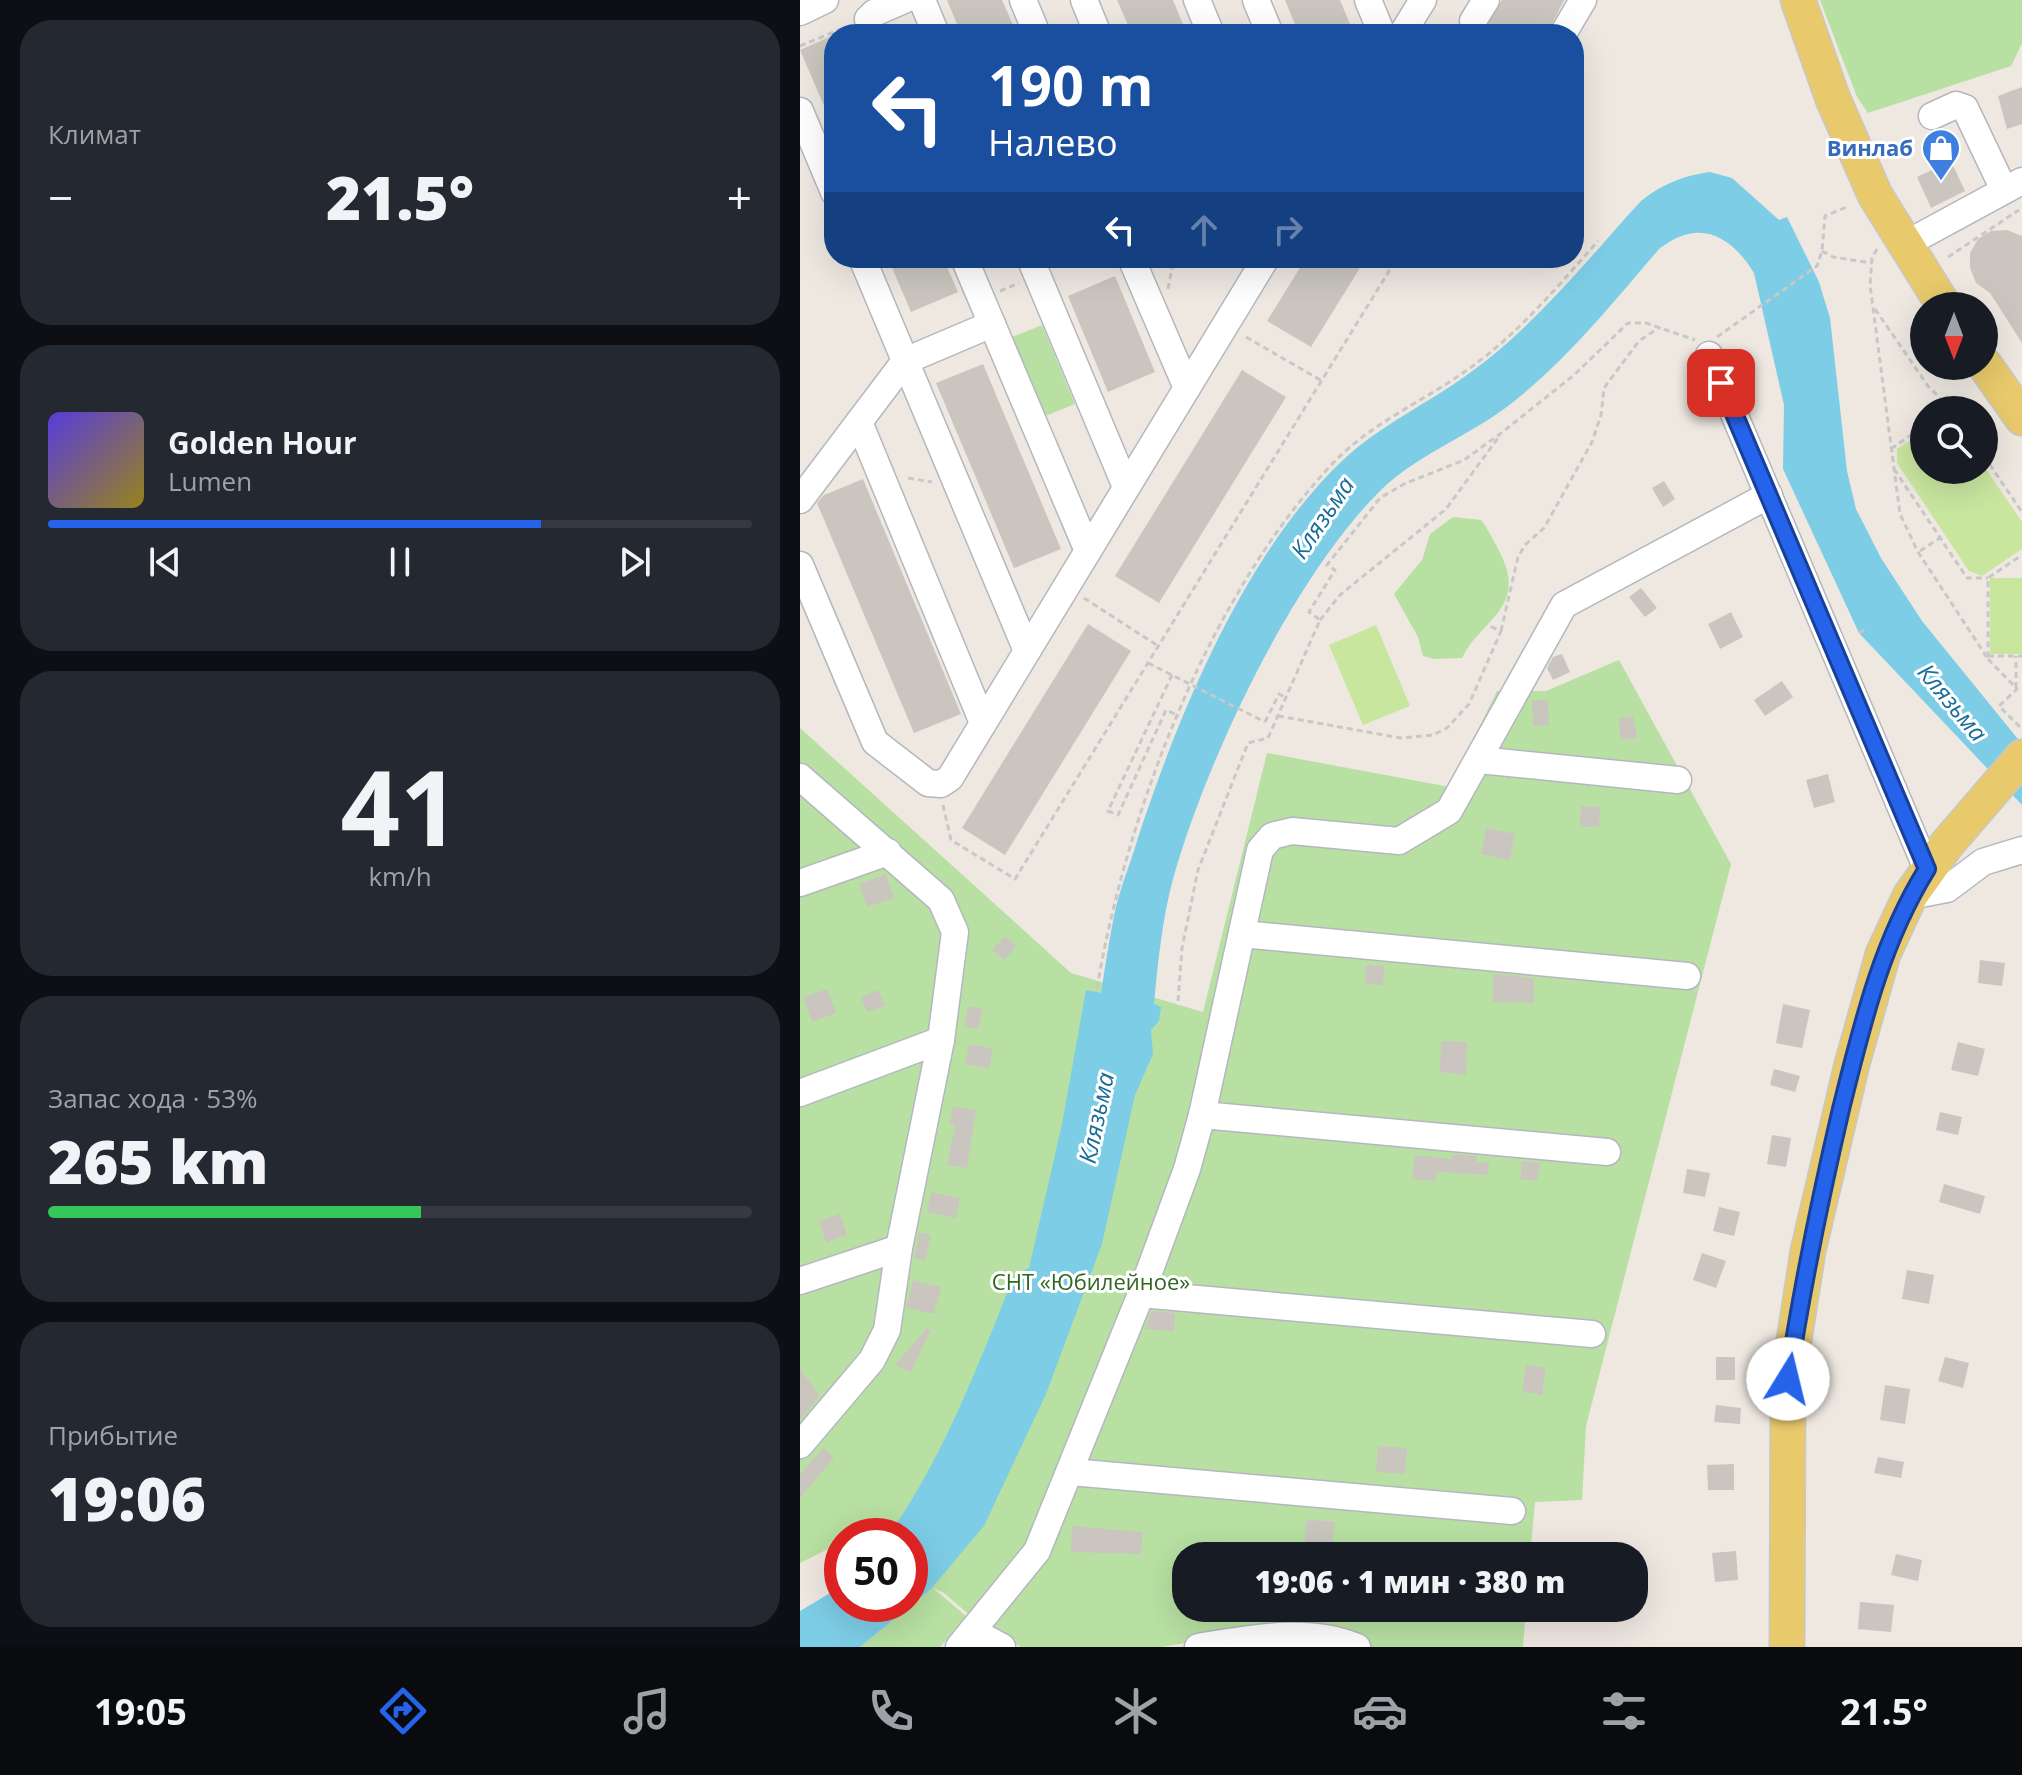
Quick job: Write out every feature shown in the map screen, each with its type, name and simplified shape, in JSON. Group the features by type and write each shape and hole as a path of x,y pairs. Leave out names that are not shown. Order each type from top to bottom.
{"main road":[{"path":"1798,0 1833,99 1899,249 1933,292"},
{"path":"1995,380 2022,418"},
{"path":"1787,1647 1788,1379 1808,1251 1865,1013 1883,954 1918,883 2022,757"}],"street":[{"path":"800,12 825,0"},
{"path":"870,24 874,13 904,0"},
{"path":"922,0 932,24"},
{"path":"1023,0 1033,24"},
{"path":"1084,0 1094,24"},
{"path":"1197,0 1207,24"},
{"path":"1256,0 1266,24"},
{"path":"1368,0 1378,24"},
{"path":"1408,24 1423,0"},
{"path":"1569,24 1583,0"},
{"path":"1899,249 2017,193 1965,108 1956,105 1932,116"},
{"path":"800,111 824,168"},
{"path":"866,268 1027,651"},
{"path":"968,268 1088,551"},
{"path":"1034,268 1126,487"},
{"path":"1135,268 1187,388"},
{"path":"801,571 875,742 928,783 950,778 1260,268"},
{"path":"800,500 905,361 992,324"},
{"path":"1709,355 1769,495 1918,883 1947,889 1983,862 2022,850"},
{"path":"859,422 983,723"},
{"path":"1002,1647 966,1639 1037,1551 1141,1294 1187,1169 1202,1115 1260,850 1272,836 1292,831 1399,841 1449,811 1564,605 1769,495"},
{"path":"1479,760 1678,780"},
{"path":"800,777 941,900 955,932 941,1040 899,1248 887,1330 872,1360 800,1445"},
{"path":"800,883 888,852"},
{"path":"1242,934 1687,976"},
{"path":"800,1093 941,1040"},
{"path":"1202,1115 1607,1152"},
{"path":"800,1281 899,1248"},
{"path":"1141,1294 1592,1334"},
{"path":"1071,1472 1512,1511"},
{"path":"1198,1647 1256,1638 1327,1636 1357,1647"}],"path":[{"path":"800,46 824,39"},
{"path":"1948,257 2017,193"},
{"path":"1735,321 1817,266 1822,251 1825,216 1875,195"},
{"path":"1584,256 1598,241"},
{"path":"1822,251 1833,257 1872,263 1899,249"},
{"path":"1872,263 1873,306 1900,514 1918,552 1988,658 2022,693"},
{"path":"937,783 951,840 1015,879 1391,268"},
{"path":"1097,988 1110,913 1151,783 1197,674 1244,584 1279,527 1337,459 1366,435 1470,368 1508,337 1573,268"},
{"path":"1873,306 1938,396"},
{"path":"1320,620 1309,612 1335,570 1327,565 1366,512 1404,484 1464,460 1500,434 1574,375 1619,328 1636,321 1660,327 1693,339 1709,355"},
{"path":"1225,325 1322,381"},
{"path":"1278,716 1401,738 1433,735 1447,728 1469,704 1501,631 1518,557 1525,545 1544,528 1592,442 1601,415 1604,388 1639,341 1660,327"},
{"path":"1178,1001 1184,935 1198,870 1248,743 1268,738 1320,620 1340,595 1446,509 1500,434"},
{"path":"1890,449 1910,435"},
{"path":"1892,466 1967,578 1988,578 2022,555"},
{"path":"880,474 957,486"},
{"path":"1998,477 2022,512"},
{"path":"1918,552 1940,538"},
{"path":"1988,578 1988,658"},
{"path":"1066,586 1158,646"},
{"path":"1487,625 1501,631"},
{"path":"1859,633 1866,629"},
{"path":"2016,656 2017,688 1999,706 2022,729"},
{"path":"1988,658 2022,656"},
{"path":"1148,663 1265,722 1279,694 1287,698"},
{"path":"1172,675 1108,811 1118,815 1166,710 1179,716"}],"green space":[{"path":"1820,0 2022,0 2022,43 2011,66 1868,113 1857,97"},
{"path":"1042,325 1075,404 1045,416 1012,337"},
{"path":"1910,440 1910,482 1897,463 1897,449"},
{"path":"1911,484 1996,484 2022,522 2022,549 1982,576 1969,571"},
{"path":"1453,517 1481,520 1505,563 1509,586 1500,610 1462,658 1434,659 1423,656 1418,637 1394,594 1422,560 1430,534"},
{"path":"1990,578 2022,578 2022,654 1990,654"},
{"path":"1376,625 1410,706 1363,725 1329,645"},
{"name":"СНТ «Юбилейное»","path":"1619,660 1731,864 1586,1426 1582,1500 1535,1502 1531,1542 1172,1542 1172,1622 1525,1622 1523,1647 1370,1647 1261,1630 1162,1647 1021,1647 979,1623 944,1593 933,1588 966,1616 940,1647 860,1647 891,1622 928,1622 928,1591 932,1588 928,1579 928,1518 824,1518 824,1551 800,1563 800,728 1071,973 1203,1012 1267,753 1450,787 1497,691 1546,691"}],"water":[{"name":"Клязьма","path":"1710,172 1732,178 1779,220 1787,217 1819,282 1830,318 1847,471 1856,509 1881,558 1922,621 2022,744 2022,805 1859,633 1783,469 1784,405 1754,273 1735,248 1712,235 1687,234 1673,240 1659,249 1586,333 1526,391 1489,419 1408,468 1379,492 1347,529 1284,622 1256,674 1207,781 1173,879 1159,957 1154,1004 1161,1007 1159,1021 1151,1030 1153,1054 1135,1095 1102,1244 1046,1394 984,1526 928,1591 928,1518 900,1518 943,1442 1014,1276 1029,1268 1062,1124 1086,990 1101,993 1122,887 1173,741 1218,638 1275,541 1307,499 1342,461 1372,436 1495,354 1584,268 1641,201 1673,182"},
{"path":"824,1597 824,1622 891,1622 860,1647 800,1647 800,1611"}],"building":[{"path":"947,0 1002,0 1013,24 957,24"},
{"path":"1117,0 1173,0 1183,24 1128,24"},
{"path":"1285,0 1340,0 1350,24 1295,24"},
{"path":"1502,0 1564,0 1552,24 1488,24"},
{"path":"824,39 824,106 800,50"},
{"path":"2022,87 2022,124 2007,129 1998,96"},
{"path":"1951,161 1965,191 1931,208 1917,177"},
{"path":"2007,230 2022,236 2022,343 1998,306 1998,292 1989,292 1976,283 1970,268 1970,253 1978,239 1991,231"},
{"path":"892,268 947,268 958,292 911,312"},
{"path":"1300,268 1360,268 1311,347 1267,321"},
{"path":"1115,276 1155,372 1108,392 1068,296"},
{"path":"983,364 1061,549 1014,568 936,383"},
{"path":"1242,370 1286,397 1159,603 1115,576"},
{"path":"863,479 961,714 914,733 817,503 824,495"},
{"path":"1664,481 1675,499 1663,507 1652,488"},
{"path":"1641,588 1657,608 1645,617 1629,597"},
{"path":"1731,612 1743,637 1720,649 1708,624"},
{"path":"1088,624 1131,651 1005,855 962,828"},
{"path":"1562,654 1570,672 1553,680 1547,668 1553,657"},
{"path":"1782,681 1793,697 1765,716 1754,700"},
{"path":"1532,700 1548,700 1549,725 1533,726"},
{"path":"1633,716 1637,738 1621,740 1618,718"},
{"path":"1828,774 1835,802 1814,808 1806,780"},
{"path":"1581,806 1600,807 1599,827 1580,827"},
{"path":"1486,828 1515,834 1510,860 1481,854"},
{"path":"886,874 894,898 867,907 859,884"},
{"path":"1005,936 1016,946 1004,960 992,950"},
{"path":"1980,960 2005,963 2002,986 1978,983"},
{"path":"1366,965 1384,966 1383,985 1365,984"},
{"path":"1493,974 1534,978 1534,1003 1493,1002"},
{"path":"828,989 836,1013 812,1022 803,997"},
{"path":"879,990 885,1006 867,1012 861,997"},
{"path":"1783,1004 1810,1010 1802,1048 1776,1043"},
{"path":"968,1006 983,1009 978,1029 964,1026"},
{"path":"1441,1041 1467,1042 1466,1075 1440,1072"},
{"path":"1958,1042 1985,1049 1978,1076 1951,1070"},
{"path":"969,1044 993,1049 989,1069 965,1064"},
{"path":"1774,1069 1800,1076 1795,1092 1770,1085"},
{"path":"953,1106 976,1110 967,1168 947,1165 955,1125 949,1124"},
{"path":"1940,1112 1962,1117 1958,1135 1936,1130"},
{"path":"1772,1135 1791,1138 1786,1167 1767,1164"},
{"path":"1453,1154 1477,1156 1477,1162 1489,1163 1488,1175 1437,1172 1436,1181 1412,1179 1415,1155 1452,1159"},
{"path":"1522,1161 1540,1163 1537,1181 1520,1179"},
{"path":"1687,1169 1710,1173 1705,1197 1683,1193"},
{"path":"1944,1184 1985,1196 1980,1214 1939,1202"},
{"path":"931,1192 960,1198 956,1218 927,1212"},
{"path":"1719,1207 1740,1212 1734,1236 1713,1231"},
{"path":"840,1214 847,1235 826,1243 819,1221"},
{"path":"919,1232 931,1235 925,1261 914,1258"},
{"path":"1702,1253 1726,1261 1716,1288 1693,1280"},
{"path":"1907,1270 1934,1275 1929,1304 1902,1299"},
{"path":"913,1280 941,1287 934,1314 906,1308"},
{"path":"1151,1311 1175,1313 1174,1331 1145,1329"},
{"path":"927,1328 931,1330 911,1372 895,1365"},
{"path":"1716,1357 1735,1357 1735,1380 1716,1380"},
{"path":"1945,1357 1969,1363 1963,1388 1938,1381"},
{"path":"1526,1365 1546,1368 1542,1395 1522,1391"},
{"path":"800,1369 820,1396 800,1420"},
{"path":"1885,1385 1910,1389 1905,1424 1880,1420"},
{"path":"1716,1405 1741,1408 1740,1424 1714,1422"},
{"path":"1378,1446 1407,1448 1405,1474 1376,1472"},
{"path":"823,1448 834,1458 800,1498 800,1474"},
{"path":"1878,1457 1904,1462 1901,1478 1874,1473"},
{"path":"1734,1464 1734,1490 1708,1490 1707,1465"},
{"path":"1307,1519 1335,1522 1333,1542 1304,1542"},
{"path":"1072,1526 1143,1532 1141,1554 1071,1552"},
{"path":"1736,1551 1738,1580 1715,1582 1712,1553"},
{"path":"1896,1554 1922,1560 1918,1581 1891,1575"},
{"path":"1860,1602 1894,1605 1891,1632 1858,1629"}],"place":[{"name":"Винлаб","path":"1941,182"}],"route":[{"path":"1721,383 1927,869 1910,896 1883,954 1865,1013 1808,1251 1788,1379"}]}
